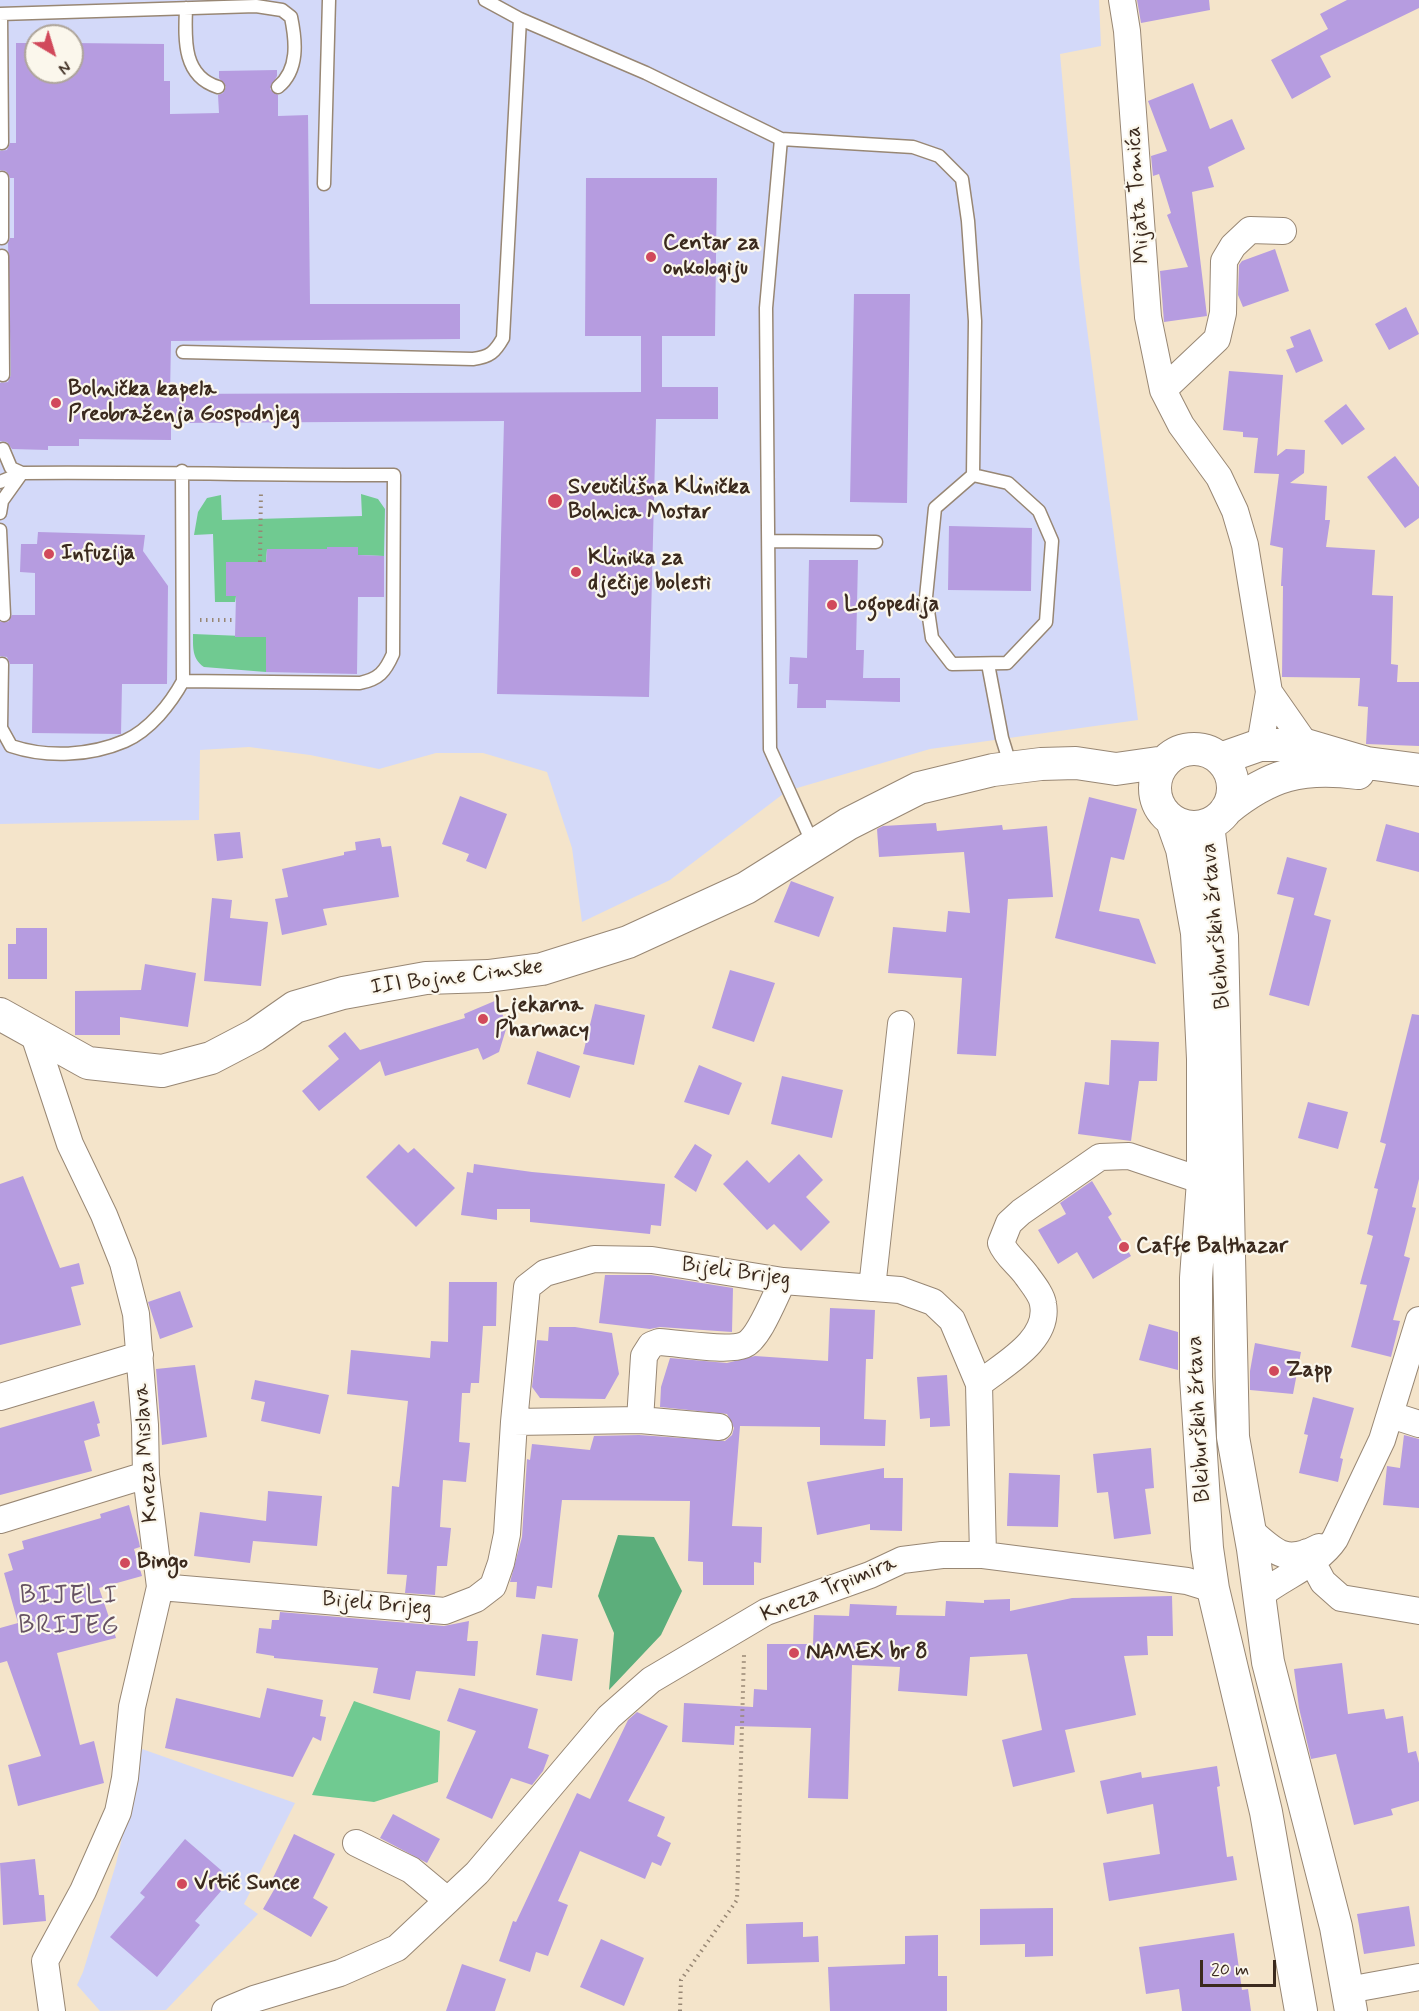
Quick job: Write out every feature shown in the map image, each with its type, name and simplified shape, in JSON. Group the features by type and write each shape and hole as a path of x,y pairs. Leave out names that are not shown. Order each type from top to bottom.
{"street":[{"name":"Mijata Tomića","path":"1122,0 1127,31 1148,317 1163,390 1181,425 1219,477 1235,511 1245,544 1269,692 1260,745"},
{"path":"1163,390 1217,339 1223,313 1224,261 1233,246 1250,230 1283,231"},
{"name":"Mijata Tomića","path":"1269,692 1305,745"},
{"path":"1220,759 1260,745 1305,745 1358,760 1419,770"},
{"path":"1217,818 1233,789 1232,778 1220,759 1202,750 1189,750 1176,754 1165,762 1158,773 1156,791 1162,812 1172,821 1196,828 1217,818 1259,785 1296,772 1342,771 1419,779"},
{"name":"III Bojne Cimske","path":"0,1014 34,1035 88,1063 162,1071 211,1058 255,1035 295,1007 343,993 426,978 488,976 542,969 628,942 746,888 848,824 919,788 1011,767 1076,763 1116,769 1165,762"},
{"name":"III Bojne Cimske","path":"1116,769 1156,791"},
{"name":"Bleiburških žrtava","path":"1217,818 1222,936 1233,1437 1250,1530 1268,1662 1333,1916 1349,2000"},
{"name":"Bleiburških žrtava","path":"1172,821 1182,849 1197,933 1203,1059 1203,1181 1196,1278 1196,1377 1207,1548 1213,1589 1266,1812 1301,2011"},
{"path":"872,1288 901,1024"},
{"name":"Kneza Mislava","path":"34,1035 70,1144 104,1215 123,1263 136,1314 146,1475 160,1587 132,1707 118,1812 83,1891 45,1961 52,2011"},
{"path":"979,1384 1025,1348 1038,1331 1042,1318 1043,1304 1025,1274 1001,1243 1009,1223 1021,1212 1100,1157 1129,1156 1203,1181"},
{"name":"Bijeli Brijeg","path":"160,1587 445,1611 476,1599 493,1586 507,1534 514,1422 527,1287 545,1273 594,1259 652,1260 783,1281 900,1290 933,1302 952,1320 979,1384 983,1554"},
{"path":"640,1420 644,1356 651,1345 659,1342 726,1347 744,1345 755,1335 783,1281"},
{"path":"1250,1530 1276,1553 1293,1558 1326,1552 1335,1539 1368,1473 1391,1415 1419,1322"},
{"path":"0,1397 140,1355"},
{"path":"1391,1415 1419,1424"},
{"path":"514,1422 640,1420 719,1427"},
{"path":"0,1520 146,1475"},
{"name":"Kneza Trpimira","path":"225,2011 254,1999 340,1973 397,1948 477,1873 609,1717 651,1680 766,1612 870,1575 902,1560 983,1554 1044,1564 1187,1581 1213,1589"},
{"path":"1259,1596 1310,1556"},
{"path":"1310,1556 1323,1582 1341,1598 1419,1611"},
{"path":"356,1843 411,1870 447,1900"},
{"path":"1349,2000 1419,1977"}],"lane":[{"path":"324,184 329,0"},
{"path":"485,0 520,19 646,73 781,139 913,147 939,156 962,179 968,221 975,321 973,475 935,508 926,597 932,638 952,664 1007,663 1046,622 1052,541 1039,511 1008,483 973,475"},
{"path":"2,143 1,14 256,6 282,10 291,17 295,36 293,69 278,87"},
{"path":"186,8 186,56 208,84 218,87"},
{"path":"183,352 473,359 486,358 496,351 503,338 520,19"},
{"path":"781,139 766,308 770,749 814,845"},
{"path":"2,178 2,238"},
{"path":"2,256 3,375"},
{"path":"0,482 4,453 11,468 22,473"},
{"path":"0,482 22,473 182,471 261,475 394,475 393,654 384,673 374,680 360,683 183,681"},
{"path":"2,664 1,728 11,746 35,754 76,753 126,740 172,701 183,681 182,471"},
{"path":"0,513 2,501 22,473"},
{"path":"0,530 4,615"},
{"path":"769,541 876,542"},
{"path":"988,664 1002,738 1011,767"}],"path":[{"path":"260,562 261,475"},
{"path":"183,619 235,620"},
{"path":"680,2011 681,1980 737,1900 745,1625"}],"shaded area":[{"name":"Sveučilišna Klinička Bolnica Mostar","path":"0,0 1099,0 1101,46 1060,54 1081,282 1138,720 930,749 787,791 670,880 582,922 572,848 547,772 483,753 436,753 379,769 310,755 249,747 200,750 199,820 0,824"},
{"name":"Vrtić Sunce","path":"142,1749 295,1803 244,1904 258,1914 166,2010 100,2011 77,1985 116,1864"}],"green space":[{"path":"361,494 378,499 385,509 384,556 358,555 327,547 327,557 298,549 267,549 266,562 236,596 235,602 215,602 213,534 194,535 198,512 207,498 221,495 222,520 362,516"},
{"path":"193,634 266,637 266,672 204,667 195,656"},
{"path":"618,1535 654,1537 682,1591 661,1635 609,1690 614,1633 598,1596"},
{"path":"354,1701 440,1731 438,1782 374,1802 312,1795"}],"building":[{"path":"1137,0 1209,0 1210,10 1141,23"},
{"path":"1347,0 1419,0 1419,8 1320,56 1331,77 1292,99 1271,60 1328,29 1320,14"},
{"path":"16,43 24,43 24,84 84,84 84,43 164,44 164,81 170,81 170,114 219,113 218,95 223,93 226,87 219,78 219,71 277,70 277,76 270,89 278,95 278,116 308,115 310,304 460,304 460,339 171,341 170,394 641,392 641,336 585,336 586,178 717,178 715,336 662,336 662,387 718,387 718,419 656,419 649,697 497,694 504,421 171,423 171,440 79,439 79,446 48,446 48,450 12,449 7,442 0,441 0,383 8,382 11,375 8,243 10,238 14,238 14,178 10,178 6,171 0,170 0,151 7,150 10,143 16,143"},
{"path":"1193,83 1210,129 1232,119 1245,149 1208,167 1214,187 1192,192 1207,316 1164,322 1160,271 1188,267 1167,215 1171,213 1159,174 1153,176 1151,156 1167,151 1148,101"},
{"path":"1275,249 1289,291 1243,307 1238,295 1239,265 1242,261"},
{"path":"854,294 910,294 907,503 850,502"},
{"path":"1406,307 1419,334 1389,350 1375,324"},
{"path":"1310,329 1323,361 1296,373 1286,350 1294,347 1290,337"},
{"path":"1229,371 1283,375 1277,456 1286,449 1305,450 1304,473 1290,483 1327,486 1325,520 1330,520 1326,547 1375,550 1372,595 1393,596 1391,664 1398,665 1397,682 1419,682 1419,746 1366,744 1368,707 1358,706 1360,678 1282,677 1283,548 1270,545 1279,474 1254,473 1258,438 1243,437 1243,432 1223,430"},
{"path":"1346,404 1365,429 1342,445 1324,421"},
{"path":"1395,456 1419,487 1419,518 1405,528 1367,477"},
{"path":"949,526 1032,528 1031,591 948,590"},
{"path":"38,532 145,535 143,551 168,586 167,684 122,684 121,734 32,733 33,664 10,664 7,657 0,656 0,622 8,622 12,615 35,615 35,573 20,572 21,544 37,544"},
{"path":"327,547 358,547 358,555 384,556 384,597 358,597 357,674 266,672 266,637 235,637 236,596 226,596 226,562 266,562 267,549 327,549"},
{"name":"Logopedija","path":"809,560 858,560 856,650 864,650 863,678 900,678 900,702 826,700 826,708 797,708 798,684 789,684 790,657 807,658"},
{"path":"460,796 507,814 486,869 466,861 469,854 442,844"},
{"path":"1089,797 1137,809 1124,860 1111,857 1099,911 1139,919 1156,964 1055,938"},
{"path":"936,823 937,831 1002,825 1003,830 1047,826 1053,897 1008,899 996,1056 957,1054 962,978 888,973 893,927 946,932 948,911 970,913 964,852 879,857 877,829 883,826"},
{"path":"1386,824 1419,833 1419,872 1376,861"},
{"path":"240,832 243,858 217,861 214,834"},
{"path":"380,838 382,847 391,846 399,897 323,909 327,925 282,935 275,899 288,897 282,869 344,855 344,852 356,850 355,842"},
{"path":"1287,857 1327,868 1314,915 1331,920 1309,1006 1269,995 1294,898 1277,894"},
{"path":"791,881 834,897 819,937 774,922"},
{"path":"212,898 232,900 230,918 268,922 261,986 204,981"},
{"path":"16,928 47,928 47,979 8,979 8,944 16,944"},
{"path":"145,964 196,973 188,1027 120,1017 120,1035 75,1035 75,991 141,990"},
{"path":"730,970 775,983 754,1042 712,1028"},
{"path":"497,1000 507,1026 499,1052 483,1060 478,1048 385,1076 380,1061 319,1111 302,1091 339,1059 328,1046 345,1032 360,1050 465,1018 464,1014"},
{"path":"595,1004 645,1015 634,1065 583,1054"},
{"path":"1412,1014 1419,1015 1419,1179 1412,1207 1416,1208 1404,1256 1410,1258 1393,1320 1400,1321 1391,1357 1351,1347 1367,1285 1360,1284 1373,1236 1367,1234 1378,1189 1374,1188 1386,1144 1380,1142"},
{"path":"1111,1040 1159,1042 1157,1081 1139,1081 1131,1141 1078,1134 1085,1082 1109,1085"},
{"path":"537,1051 580,1066 570,1098 527,1084"},
{"path":"699,1065 742,1083 729,1115 684,1102"},
{"path":"782,1076 843,1090 832,1138 771,1124"},
{"path":"1308,1102 1348,1112 1338,1149 1298,1138"},
{"path":"399,1144 408,1153 414,1148 455,1188 416,1227 366,1177"},
{"path":"695,1144 712,1155 696,1192 674,1177"},
{"path":"799,1154 823,1180 806,1197 830,1222 801,1251 774,1224 767,1230 723,1184 747,1160 769,1183"},
{"path":"474,1164 532,1172 665,1184 661,1226 651,1225 650,1234 530,1222 530,1209 497,1209 497,1220 461,1215 467,1172 473,1173"},
{"path":"23,1176 60,1268 79,1263 84,1284 71,1287 81,1325 0,1345 0,1184"},
{"path":"1092,1181 1112,1214 1108,1217 1131,1256 1093,1279 1077,1252 1058,1264 1038,1230 1066,1214 1060,1203"},
{"path":"605,1275 651,1275 733,1288 732,1332 660,1327 650,1329 599,1323"},
{"path":"449,1282 497,1282 496,1326 483,1326 479,1383 471,1383 470,1393 462,1393 459,1442 470,1443 466,1482 443,1480 440,1527 451,1528 447,1566 437,1566 435,1595 405,1593 407,1575 387,1574 392,1486 399,1487 408,1401 347,1394 351,1350 430,1358 431,1341 448,1342"},
{"path":"180,1291 193,1327 160,1339 148,1302"},
{"path":"830,1308 875,1310 873,1359 866,1359 864,1419 886,1420 885,1446 820,1445 820,1427 740,1426 732,1526 762,1527 761,1563 754,1562 754,1585 703,1585 703,1562 688,1561 690,1501 562,1500 552,1588 537,1586 535,1599 516,1597 517,1582 510,1582 522,1537 527,1459 530,1460 532,1444 590,1450 594,1436 639,1435 725,1441 732,1435 734,1428 727,1414 660,1407 661,1387 670,1358 727,1363 755,1356 828,1361"},
{"path":"1149,1324 1178,1332 1178,1370 1139,1360"},
{"path":"549,1327 575,1327 612,1333 619,1374 605,1399 540,1398 532,1387 537,1340 548,1341"},
{"name":"Zapp","path":"1255,1343 1301,1352 1293,1394 1250,1390 1250,1371"},
{"path":"195,1365 207,1437 162,1445 156,1369"},
{"path":"947,1375 950,1426 930,1427 930,1418 920,1419 917,1377"},
{"path":"255,1380 329,1395 320,1434 261,1421 265,1402 251,1399"},
{"path":"1313,1397 1354,1408 1340,1458 1343,1459 1338,1482 1299,1473 1308,1435 1304,1434"},
{"path":"94,1401 100,1423 97,1424 100,1436 84,1441 92,1471 0,1495 0,1428"},
{"path":"1404,1435 1419,1439 1419,1508 1383,1505 1387,1466 1400,1468"},
{"path":"1151,1448 1154,1488 1145,1489 1151,1534 1114,1539 1108,1492 1097,1493 1093,1454"},
{"path":"884,1468 884,1478 903,1478 902,1531 870,1530 870,1524 817,1535 807,1482"},
{"path":"1009,1473 1060,1475 1058,1527 1007,1526"},
{"path":"268,1491 322,1496 317,1546 253,1541 250,1563 194,1556 200,1512 266,1521"},
{"path":"129,1505 140,1547 134,1549 142,1576 99,1588 116,1638 57,1653 80,1745 94,1741 104,1783 18,1806 8,1765 41,1756 7,1661 0,1663 0,1628 18,1623 4,1573 13,1570 8,1554 24,1549 22,1541 101,1518 100,1514"},
{"path":"1172,1596 1173,1636 1147,1636 1148,1655 1124,1656 1136,1715 1065,1730 1075,1772 1013,1787 1002,1740 1042,1730 1027,1654 970,1657 967,1696 898,1691 900,1667 852,1665 848,1799 808,1798 811,1728 735,1726 734,1745 682,1742 684,1703 753,1707 754,1689 767,1690 767,1644 813,1644 814,1615 849,1616 850,1604 897,1606 896,1615 945,1616 946,1601 984,1603 984,1600 1010,1599 1010,1611 1072,1598"},
{"path":"280,1612 444,1626 469,1621 467,1641 478,1641 475,1676 416,1671 410,1700 373,1693 378,1668 274,1658 274,1656 256,1653 259,1628 271,1629 272,1620 279,1620"},
{"path":"542,1634 578,1639 572,1681 536,1675"},
{"path":"1342,1663 1348,1714 1384,1709 1386,1719 1403,1716 1408,1753 1416,1751 1419,1763 1419,1801 1391,1809 1393,1815 1354,1825 1336,1754 1311,1759 1299,1708 1294,1669"},
{"path":"267,1688 323,1700 320,1716 326,1717 321,1741 313,1737 293,1777 165,1748 176,1698 260,1718"},
{"path":"459,1688 538,1709 528,1748 549,1755 543,1771 532,1785 511,1778 492,1819 446,1798 476,1731 447,1721"},
{"path":"637,1712 668,1726 628,1801 665,1817 657,1836 671,1843 661,1866 652,1862 645,1879 580,1851 558,1901 568,1905 548,1956 536,1952 530,1972 499,1961 513,1921 516,1922 577,1793 590,1799 628,1720"},
{"path":"1217,1766 1220,1786 1217,1787 1227,1857 1233,1856 1237,1880 1109,1901 1103,1863 1160,1854 1153,1804 1107,1814 1100,1781 1141,1772 1142,1778"},
{"path":"393,1814 440,1839 427,1863 380,1838"},
{"path":"294,1834 335,1854 313,1898 328,1907 311,1937 263,1909 279,1881 273,1878"},
{"path":"185,1839 222,1871 219,1875 228,1883 195,1921 200,1925 157,1977 110,1937 145,1897 140,1893"},
{"path":"35,1859 39,1895 44,1895 46,1921 3,1925 0,1863"},
{"path":"1409,1906 1415,1946 1364,1954 1357,1914"},
{"path":"1053,1908 1053,1956 1025,1957 1025,1944 980,1945 980,1909"},
{"path":"803,1922 803,1937 818,1936 819,1962 747,1964 746,1924"},
{"path":"1234,1933 1242,1990 1248,1989 1251,2011 1182,2011 1179,1989 1146,1994 1139,1947"},
{"path":"938,1935 938,1976 947,1976 947,2011 830,2011 828,1967 905,1964 905,1936"},
{"path":"601,1939 644,1958 624,2006 580,1987"},
{"path":"462,1964 506,1979 495,2011 446,2011"}],"place":[{"name":"Centar za onkologiju","path":"651,257"},
{"name":"Bolnička kapela Preobraženja Gospodnjeg","path":"56,403"},
{"name":"Sveučilišna Klinička Bolnica Mostar","path":"555,501"},
{"name":"Infuzija","path":"49,554"},
{"name":"Klinika za dječije bolesti","path":"576,572"},
{"name":"Logopedija","path":"832,605"},
{"name":"Ljekarna Pharmacy","path":"483,1019"},
{"name":"Caffe Balthazar","path":"1124,1247"},
{"name":"Zapp","path":"1274,1371"},
{"name":"Bingo","path":"125,1563"},
{"name":"NAMEX br 8","path":"794,1653"},
{"name":"Vrtić Sunce","path":"182,1884"}],"district":[{"name":"BIJELI BRIJEG","path":"69,1612"}]}
